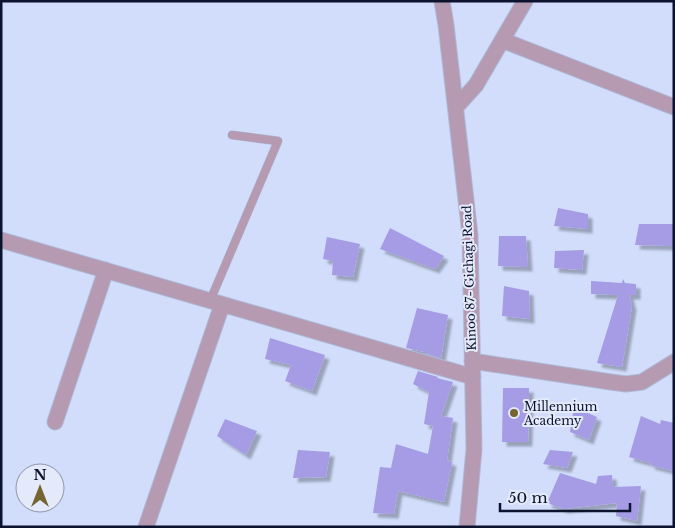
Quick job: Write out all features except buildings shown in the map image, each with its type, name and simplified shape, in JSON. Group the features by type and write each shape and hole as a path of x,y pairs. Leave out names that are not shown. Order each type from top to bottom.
{"street":[{"name":"Kinoo 87- Gichagi Road","path":"442,1 470,235 474,449 471,526"},
{"path":"456,107 476,85 525,1"},
{"path":"502,40 674,107"},
{"path":"1,240 473,377"},
{"path":"55,422 106,270"},
{"path":"146,527 216,303"},
{"path":"472,361 626,384 642,382 674,362"}],"lane":[{"path":"216,303 278,141 232,135"}],"place":[{"name":"Millennium Academy","path":"514,413"}]}
